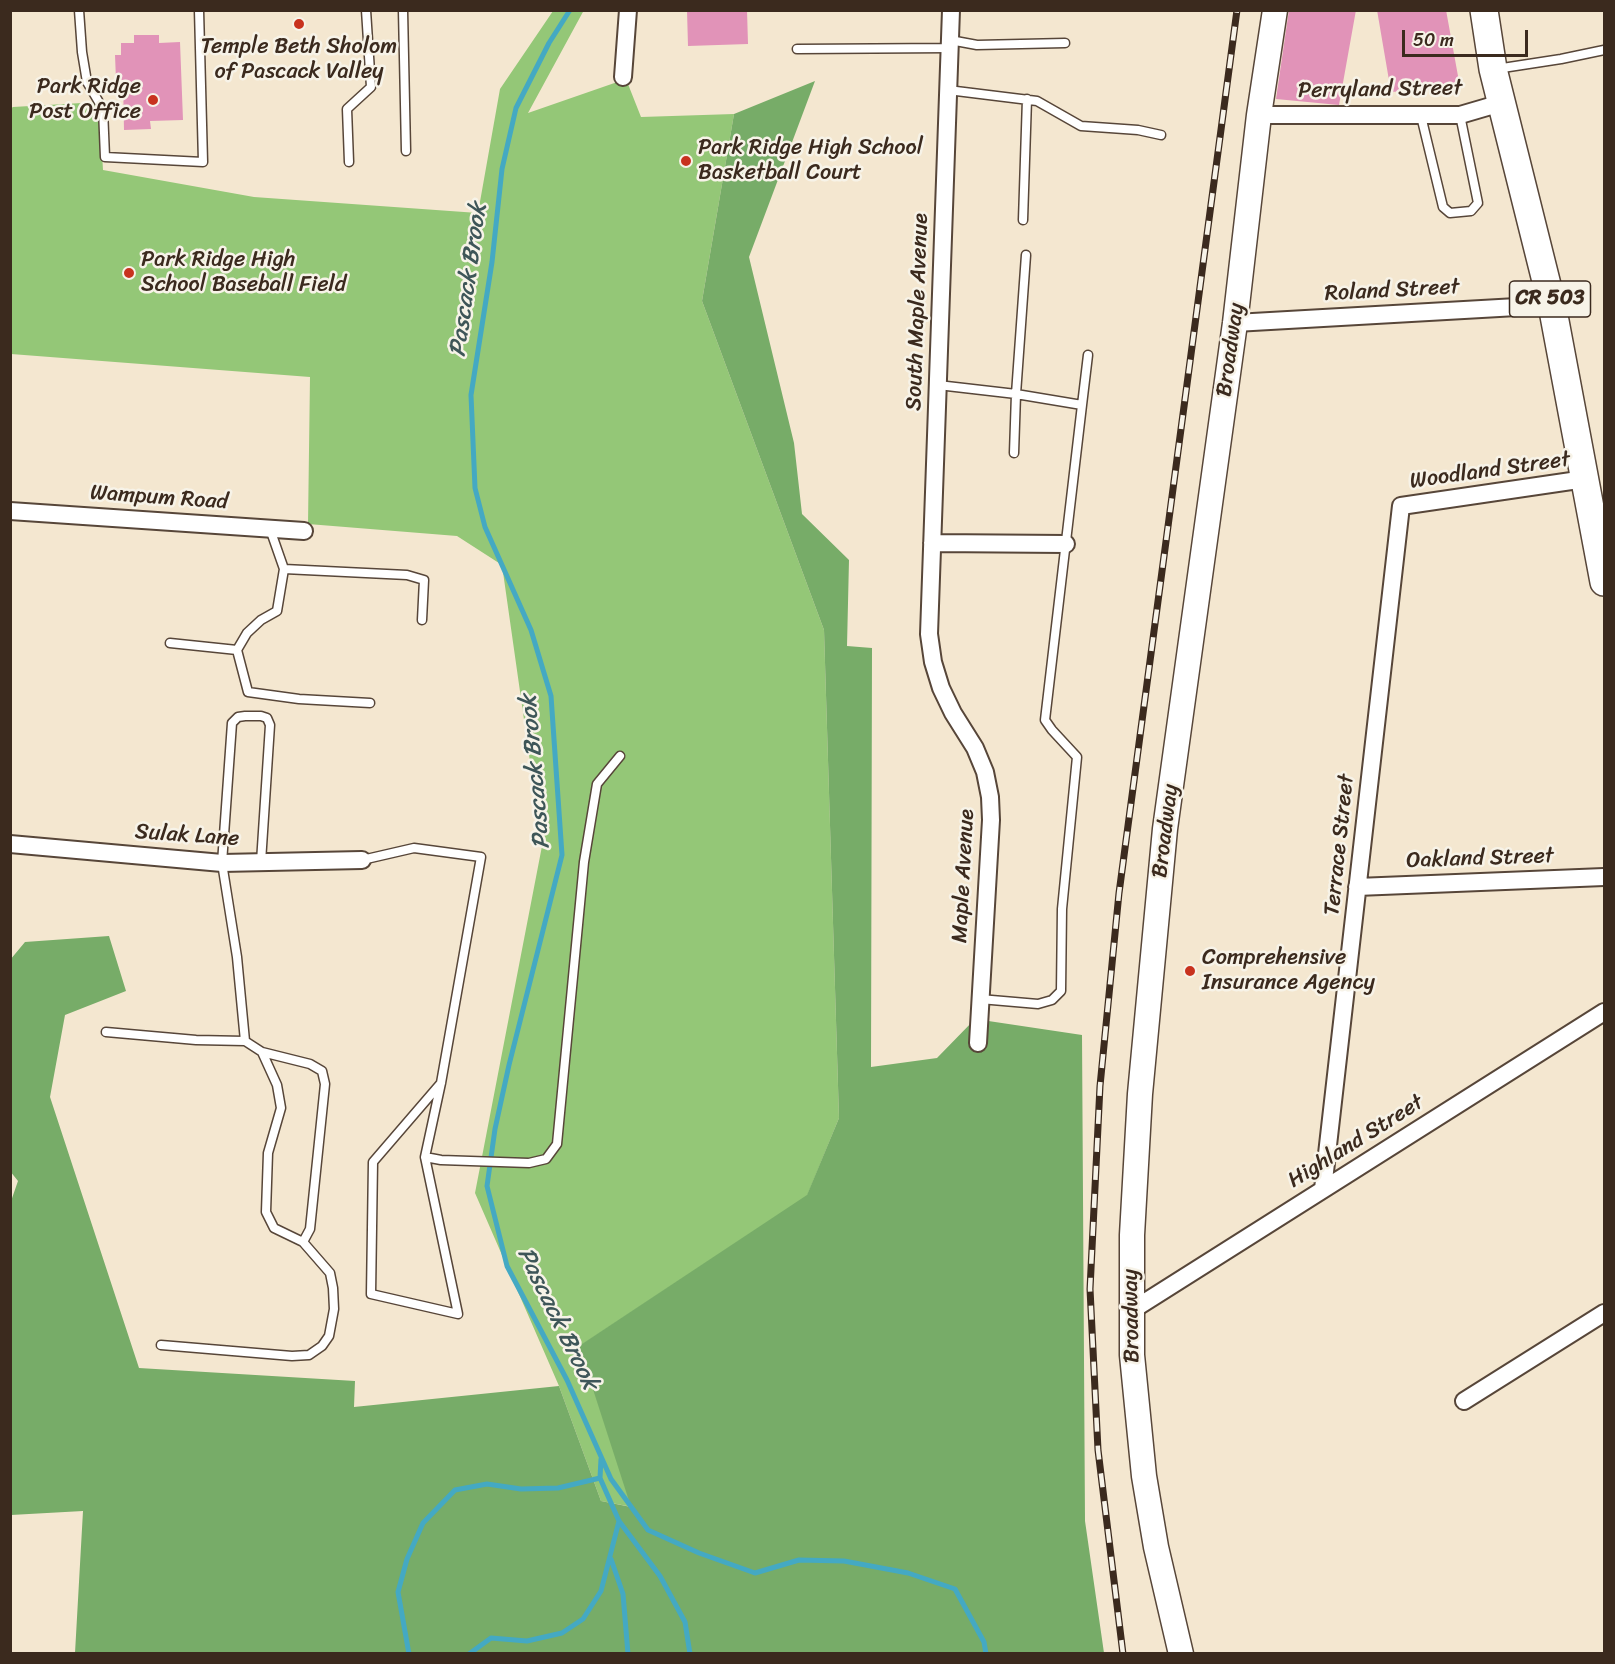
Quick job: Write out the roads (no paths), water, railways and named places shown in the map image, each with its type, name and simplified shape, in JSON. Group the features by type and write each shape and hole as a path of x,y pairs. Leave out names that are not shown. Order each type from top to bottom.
{"main road":[{"name":"CR 503","path":"1484,10 1493,69 1552,305 1605,582"}],"street":[{"path":"623,77 628,10"},
{"name":"South Maple Avenue","path":"932,543 951,10"},
{"name":"Broadway","path":"1181,1653 1156,1547 1144,1476 1136,1404 1131,1311 1132,1235 1140,1094 1165,829 1235,323 1259,115 1275,10"},
{"name":"Perryland Street","path":"1259,115 1460,115 1502,103"},
{"name":"Roland Street","path":"1235,323 1552,305"},
{"name":"Woodland Street","path":"1401,506 1585,479"},
{"name":"Terrace Street","path":"1323,1189 1401,506"},
{"name":"Wampum Road","path":"10,511 304,531"},
{"path":"932,543 1066,544"},
{"name":"Maple Avenue","path":"932,543 929,634 933,662 941,688 953,713 975,748 985,772 990,797 991,820 978,1043"},
{"name":"Sulak Lane","path":"10,844 222,863 362,860"},
{"name":"Oakland Street","path":"1358,887 1605,877"},
{"name":"Highland Street","path":"1131,1311 1605,1012"},
{"path":"1464,1401 1605,1313"}],"lane":[{"path":"79,10 87,82 103,109 105,157 203,162 199,10"},
{"path":"349,162 347,109 370,87 366,10"},
{"path":"403,10 406,151"},
{"path":"796,49 1065,43"},
{"path":"1493,69 1605,50"},
{"path":"948,90 1037,100 1081,126 1138,130 1161,135"},
{"path":"1023,220 1027,99"},
{"path":"1421,116 1443,207 1450,213 1472,211 1478,203 1460,115"},
{"path":"1014,453 1026,255"},
{"path":"980,999 1038,1004 1052,1000 1061,991 1062,909 1077,757 1045,720 1088,355"},
{"path":"938,386 1016,394 1082,405"},
{"path":"270,529 284,569 277,611 261,620 248,633 237,650 248,692 299,699 370,704"},
{"path":"284,569 407,575 424,580 422,620"},
{"path":"170,643 237,650"},
{"path":"244,1041 237,957 222,863 232,723 238,717 261,716 267,718 270,725 261,862"},
{"path":"425,1157 441,1160 530,1163 546,1160 557,1144 584,862 597,784 620,756"},
{"path":"362,860 414,848 481,856 441,1083 425,1157 458,1314 371,1294 373,1162 441,1083"},
{"path":"106,1032 196,1040 244,1041 262,1052 310,1064 322,1071 325,1084 310,1229 303,1242"},
{"path":"161,1345 292,1356 309,1355 322,1346 329,1336 334,1309 330,1273 303,1242 274,1228 266,1212 268,1153 281,1108 277,1085 262,1052"}],"waterway":[{"name":"Pascack Brook","path":"570,10 549,43 516,108 502,169 492,262 471,395 475,488 485,527 531,630 551,696 562,855 509,1065 495,1129 487,1186 507,1266 567,1380 611,1479 648,1530 699,1553 755,1573 799,1560 844,1561 908,1573 955,1589 984,1642 986,1654"},
{"name":"Pascack Brook","path":"409,1654 398,1592 407,1559 423,1523 455,1490 487,1484 521,1489 558,1488 600,1478 601,1459"},
{"path":"600,1478 619,1521 660,1576 685,1622 690,1654"},
{"path":"469,1654 491,1638 527,1641 562,1633 583,1619 601,1591 619,1521"},
{"path":"611,1559 623,1594 628,1654"}],"railway":[{"path":"1123,1654 1098,1450 1090,1289 1100,1086 1119,893 1237,10"}],"place":[{"name":"Temple Beth Sholom of Pascack Valley","path":"299,24"},
{"name":"Park Ridge Post Office","path":"153,100"},
{"name":"Park Ridge High School Basketball Court","path":"686,161"},
{"name":"Park Ridge High School Baseball Field","path":"129,273"},
{"name":"Comprehensive Insurance Agency","path":"1190,971"}]}
